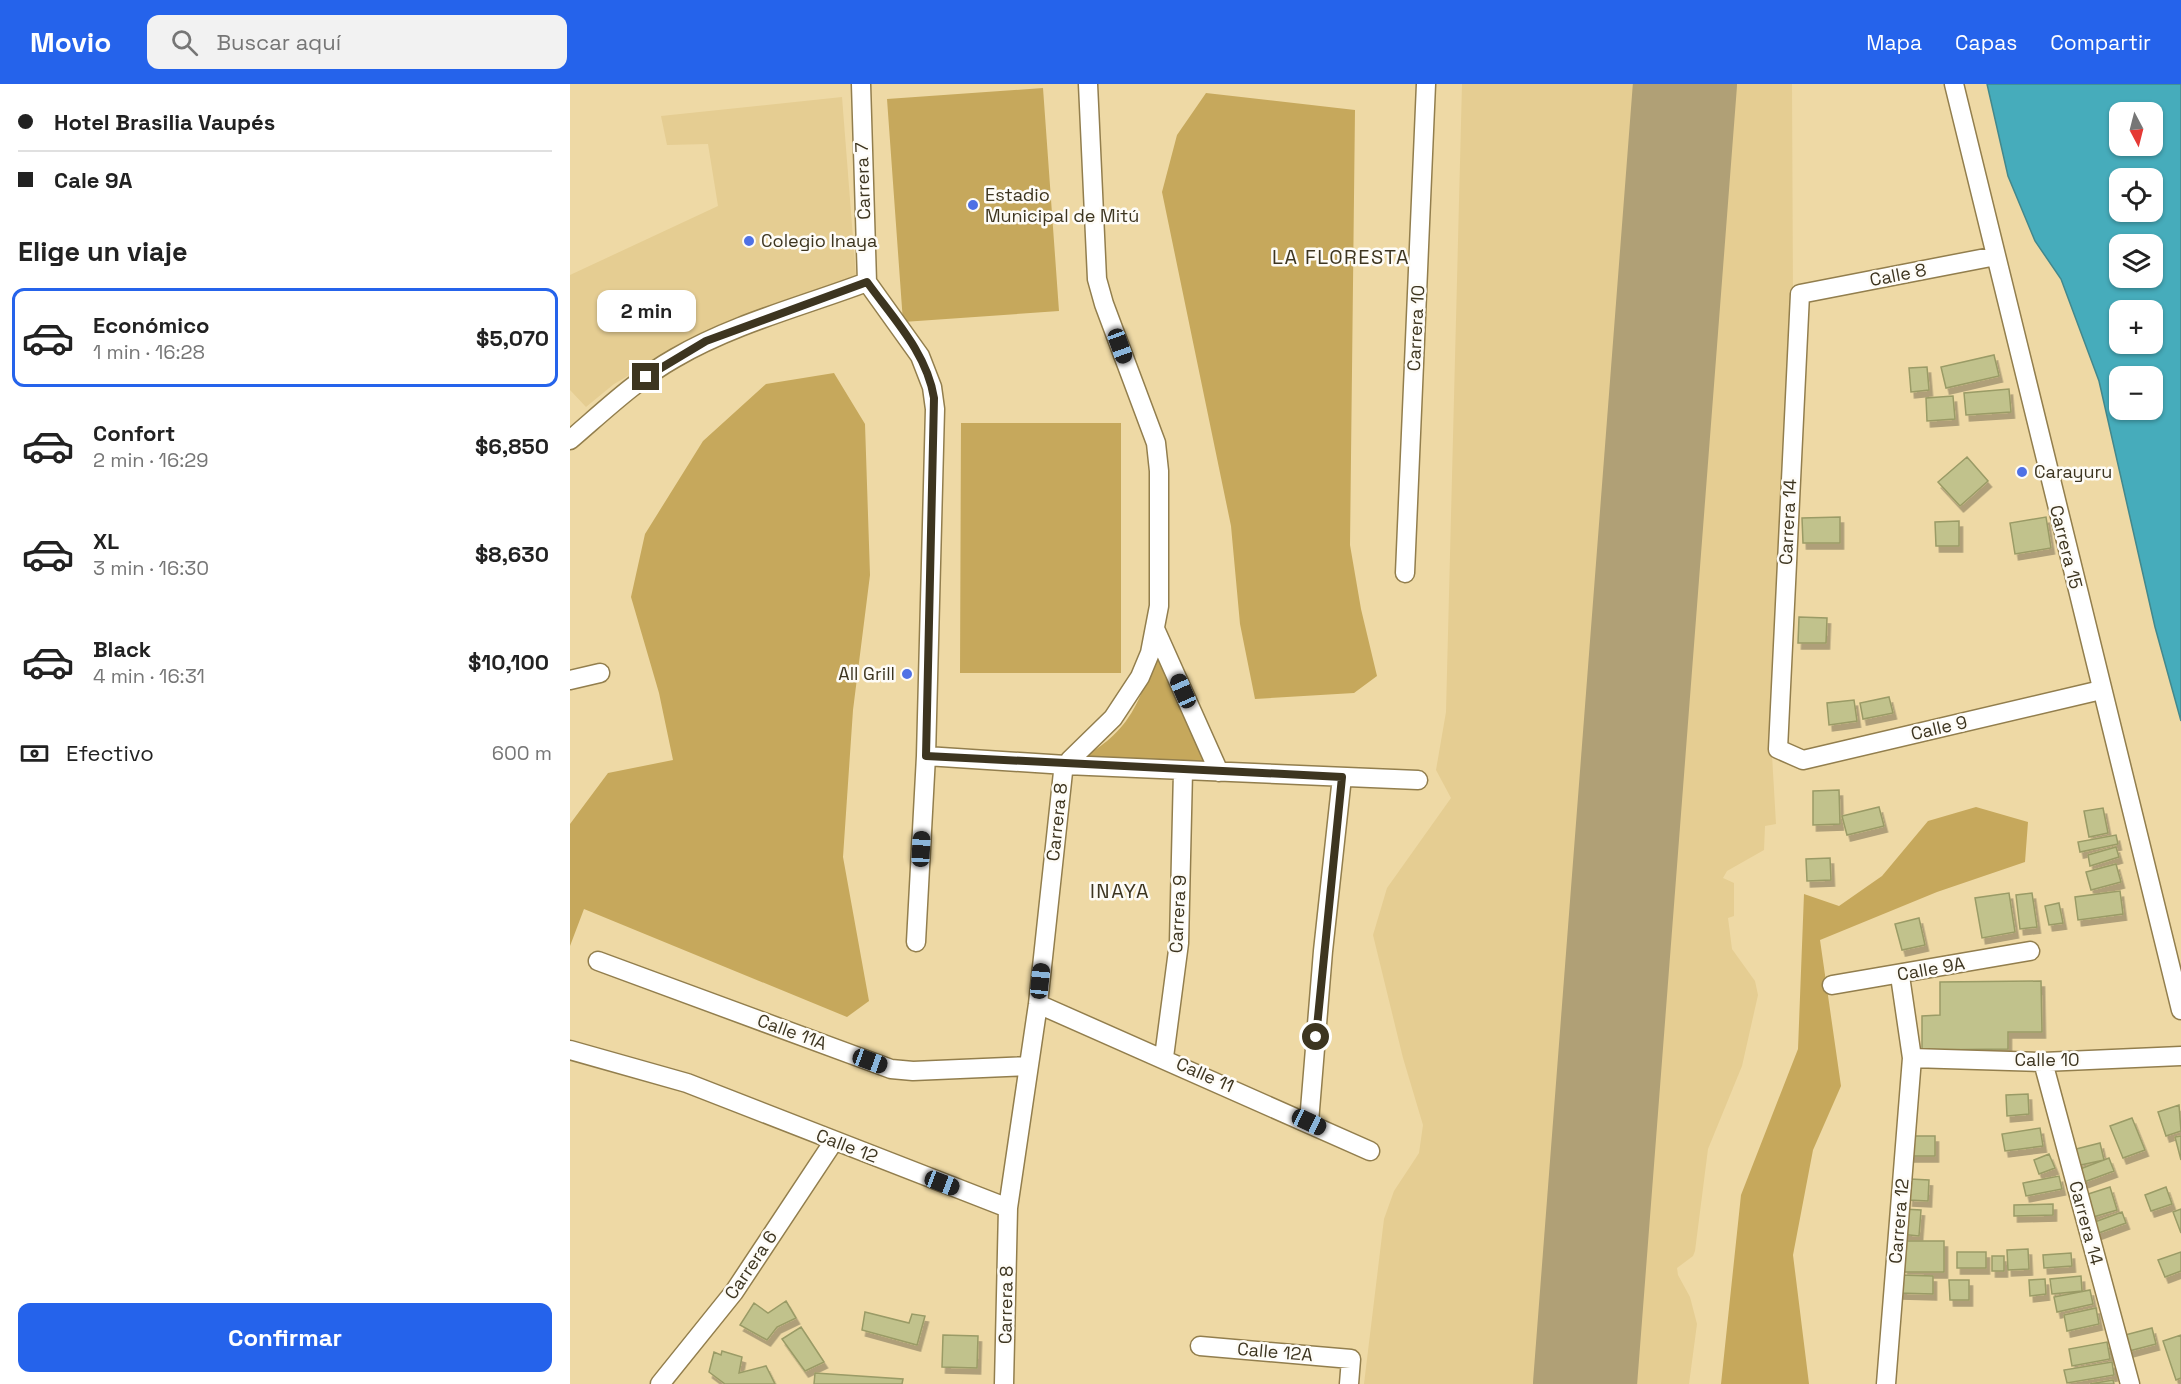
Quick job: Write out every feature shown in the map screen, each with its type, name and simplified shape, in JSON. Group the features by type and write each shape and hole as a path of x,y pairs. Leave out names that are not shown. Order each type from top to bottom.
{"street":[{"name":"Carrera 7","path":"861,84 867,282"},
{"name":"Carrera 8","path":"1004,1384 1008,1208 1038,1004 1061,783 1066,765 1101,732 1125,703 1150,653 1159,606 1158,457 1151,430 1104,304 1097,279 1088,84"},
{"name":"Carrera 10","path":"1405,573 1426,84"},
{"name":"Carrera 15","path":"1954,84 2181,1010"},
{"name":"Calle 8","path":"1800,294 1996,256"},
{"path":"570,440 632,387 706,341 867,282 920,356 929,376 934,398 926,756 916,942"},
{"name":"Carrera 14","path":"1778,749 1800,294"},
{"path":"1156,631 1219,772"},
{"path":"570,680 600,673"},
{"name":"Calle 9","path":"1778,749 1803,760 2101,690"},
{"path":"926,756 1183,771 1418,780"},
{"name":"Carrera 9","path":"1164,1058 1179,943 1183,771"},
{"path":"1309,1122 1323,951 1342,777"},
{"name":"Calle 9A","path":"1832,985 1899,976 2030,951"},
{"name":"Calle 11A","path":"598,961 891,1069 913,1071 1029,1066"},
{"name":"Carrera 12","path":"1886,1384 1912,1058 1899,976"},
{"name":"Calle 11","path":"1038,1004 1309,1122 1370,1151"},
{"name":"Calle 12","path":"570,1050 687,1083 1008,1208"},
{"name":"Calle 10","path":"1912,1058 2043,1062 2181,1056"},
{"name":"Carrera 14","path":"2043,1062 2130,1384"},
{"name":"Carrera 6","path":"660,1384 734,1292 834,1141"},
{"name":"Calle 12A","path":"1200,1346 1351,1359 1348,1384"}],"shaded area":[{"path":"1462,84 1792,84 1793,299 1772,755 1776,824 1765,826 1764,850 1727,871 1723,878 1734,883 1734,916 1728,918 1732,949 1755,981 1758,995 1742,1066 1708,1149 1695,1251 1693,1256 1677,1268 1678,1275 1690,1297 1697,1324 1689,1384 1364,1384 1384,1219 1394,1191 1419,1153 1423,1125 1403,1058 1373,935 1387,888 1451,798 1436,770 1446,712"},
{"name":"Estadio Municipal de Mitú","path":"1043,88 1059,311 903,322 887,99"},
{"path":"1206,93 1355,110 1350,545 1361,609 1377,676 1354,693 1255,699 1240,624 1231,526 1162,192 1177,135"},
{"name":"Colegio Inaya","path":"842,97 856,276 700,334 614,384 586,407 570,390 570,275 718,206 708,144 667,145 661,116"},
{"path":"834,373 865,424 870,575 853,710 843,857 869,1001 847,1017 584,909 570,946 570,824 608,773 673,760 659,693 631,597 645,534 703,441 766,384"},
{"path":"961,423 1121,423 1121,673 960,673"},
{"path":"1158,653 1203,761 1084,757 1113,736 1132,713"},
{"path":"1976,807 2028,822 2025,862 1937,892 1820,940 1841,1086 1813,1150 1793,1255 1809,1384 1721,1384 1741,1195 1798,1049 1804,894 1839,906 1882,876 1928,821"}],"water":[{"path":"1987,84 2181,84 2181,721 2155,627 2099,381 2061,279 2035,241 2008,176"}],"building":[{"path":"1994,355 1999,376 1946,388 1941,367"},
{"path":"1927,367 1929,390 1911,392 1909,368"},
{"path":"2009,389 2011,412 1966,415 1964,393"},
{"path":"1953,396 1955,419 1927,421 1926,398"},
{"path":"1967,457 1988,481 1960,506 1938,482"},
{"path":"1840,517 1840,543 1803,543 1802,518"},
{"path":"2046,517 2051,548 2015,554 2010,523"},
{"path":"1959,521 1959,546 1936,546 1935,522"},
{"path":"1799,617 1827,618 1826,643 1798,643"},
{"path":"1889,697 1893,713 1863,719 1860,703"},
{"path":"1854,700 1857,721 1829,725 1827,703"},
{"path":"1839,790 1840,824 1813,825 1813,791"},
{"path":"1879,807 1884,826 1847,835 1842,816"},
{"path":"2103,808 2108,833 2089,837 2084,811"},
{"path":"2116,835 2118,844 2080,852 2078,842"},
{"path":"2116,847 2119,857 2090,866 2088,855"},
{"path":"1830,858 1831,880 1807,881 1806,859"},
{"path":"2116,864 2121,882 2091,890 2086,872"},
{"path":"2120,891 2123,914 2078,920 2075,897"},
{"path":"2009,893 2015,932 1982,938 1975,898"},
{"path":"2032,893 2037,927 2020,929 2016,895"},
{"path":"2059,903 2063,923 2049,925 2045,906"},
{"path":"1919,918 1925,945 1902,950 1895,924"},
{"path":"2041,981 2042,1032 2008,1032 2008,1049 1922,1050 1922,1016 1940,1015 1940,982"},
{"path":"2028,1094 2029,1114 2007,1116 2006,1095"},
{"path":"2179,1105 2181,1131 2166,1136 2158,1112"},
{"path":"2132,1118 2145,1150 2123,1158 2110,1126"},
{"path":"2040,1128 2043,1146 2005,1151 2002,1134"},
{"path":"1909,1136 1935,1136 1935,1156 1909,1156"},
{"path":"2181,1136 2181,1160 2175,1137"},
{"path":"2100,1143 2104,1160 2076,1166 2072,1150"},
{"path":"2049,1154 2055,1168 2039,1174 2034,1160"},
{"path":"2109,1158 2114,1171 2084,1182 2080,1169"},
{"path":"2059,1176 2062,1189 2026,1196 2023,1183"},
{"path":"1910,1179 1929,1180 1928,1201 1909,1200"},
{"path":"2110,1187 2117,1210 2090,1218 2082,1196"},
{"path":"2166,1187 2172,1204 2151,1211 2145,1195"},
{"path":"2053,1204 2053,1215 2014,1216 2014,1205"},
{"path":"1902,1209 1921,1210 1919,1236 1900,1234"},
{"path":"2181,1209 2181,1233 2173,1212"},
{"path":"2122,1212 2126,1223 2096,1234 2092,1223"},
{"path":"1904,1241 1944,1241 1944,1272 1904,1272"},
{"path":"2028,1249 2029,1269 2008,1270 2007,1250"},
{"path":"1957,1252 1986,1252 1986,1268 1957,1268"},
{"path":"2181,1252 2181,1271 2165,1277 2158,1260"},
{"path":"2071,1253 2072,1266 2044,1268 2043,1255"},
{"path":"1992,1256 2004,1256 2004,1271 1992,1271"},
{"path":"1898,1275 1933,1276 1933,1294 1898,1293"},
{"path":"2081,1276 2082,1291 2052,1294 2050,1279"},
{"path":"2045,1279 2046,1294 2030,1296 2029,1280"},
{"path":"1949,1280 1969,1280 1969,1300 1950,1300"},
{"path":"2090,1290 2093,1304 2057,1312 2054,1297"},
{"path":"786,1301 796,1318 777,1327 767,1340 740,1325 754,1303 768,1313"},
{"path":"2096,1308 2099,1324 2067,1331 2064,1315"},
{"path":"865,1312 909,1323 912,1314 925,1316 917,1345 862,1330"},
{"path":"801,1327 824,1362 805,1371 782,1339"},
{"path":"2152,1328 2156,1344 2129,1351 2125,1335"},
{"path":"943,1335 978,1336 977,1368 942,1367"},
{"path":"2181,1335 2181,1378 2176,1380 2163,1341"},
{"path":"2107,1342 2110,1359 2072,1366 2069,1349"},
{"path":"722,1351 742,1357 739,1373 766,1366 775,1384 725,1384 709,1372 714,1352 721,1355"},
{"path":"2112,1362 2114,1375 2067,1383 2064,1370"},
{"path":"815,1373 903,1379 902,1384 814,1384"},
{"path":"2113,1380 2114,1384 2090,1384"}],"runway":[{"path":"1585,1384 1685,84"}],"place":[{"name":"Estadio Municipal de Mitú","path":"973,205"},
{"name":"Colegio Inaya","path":"749,241"},
{"name":"Carayuru","path":"2022,472"},
{"name":"All Grill","path":"907,674"}],"district":[{"name":"LA FLORESTA","path":"1341,257"},
{"name":"INAYA","path":"1120,891"}],"route":[{"path":"646,377 706,341 867,282 920,356 929,376 934,398 926,756 1066,765 1342,777 1316,1037"}]}
